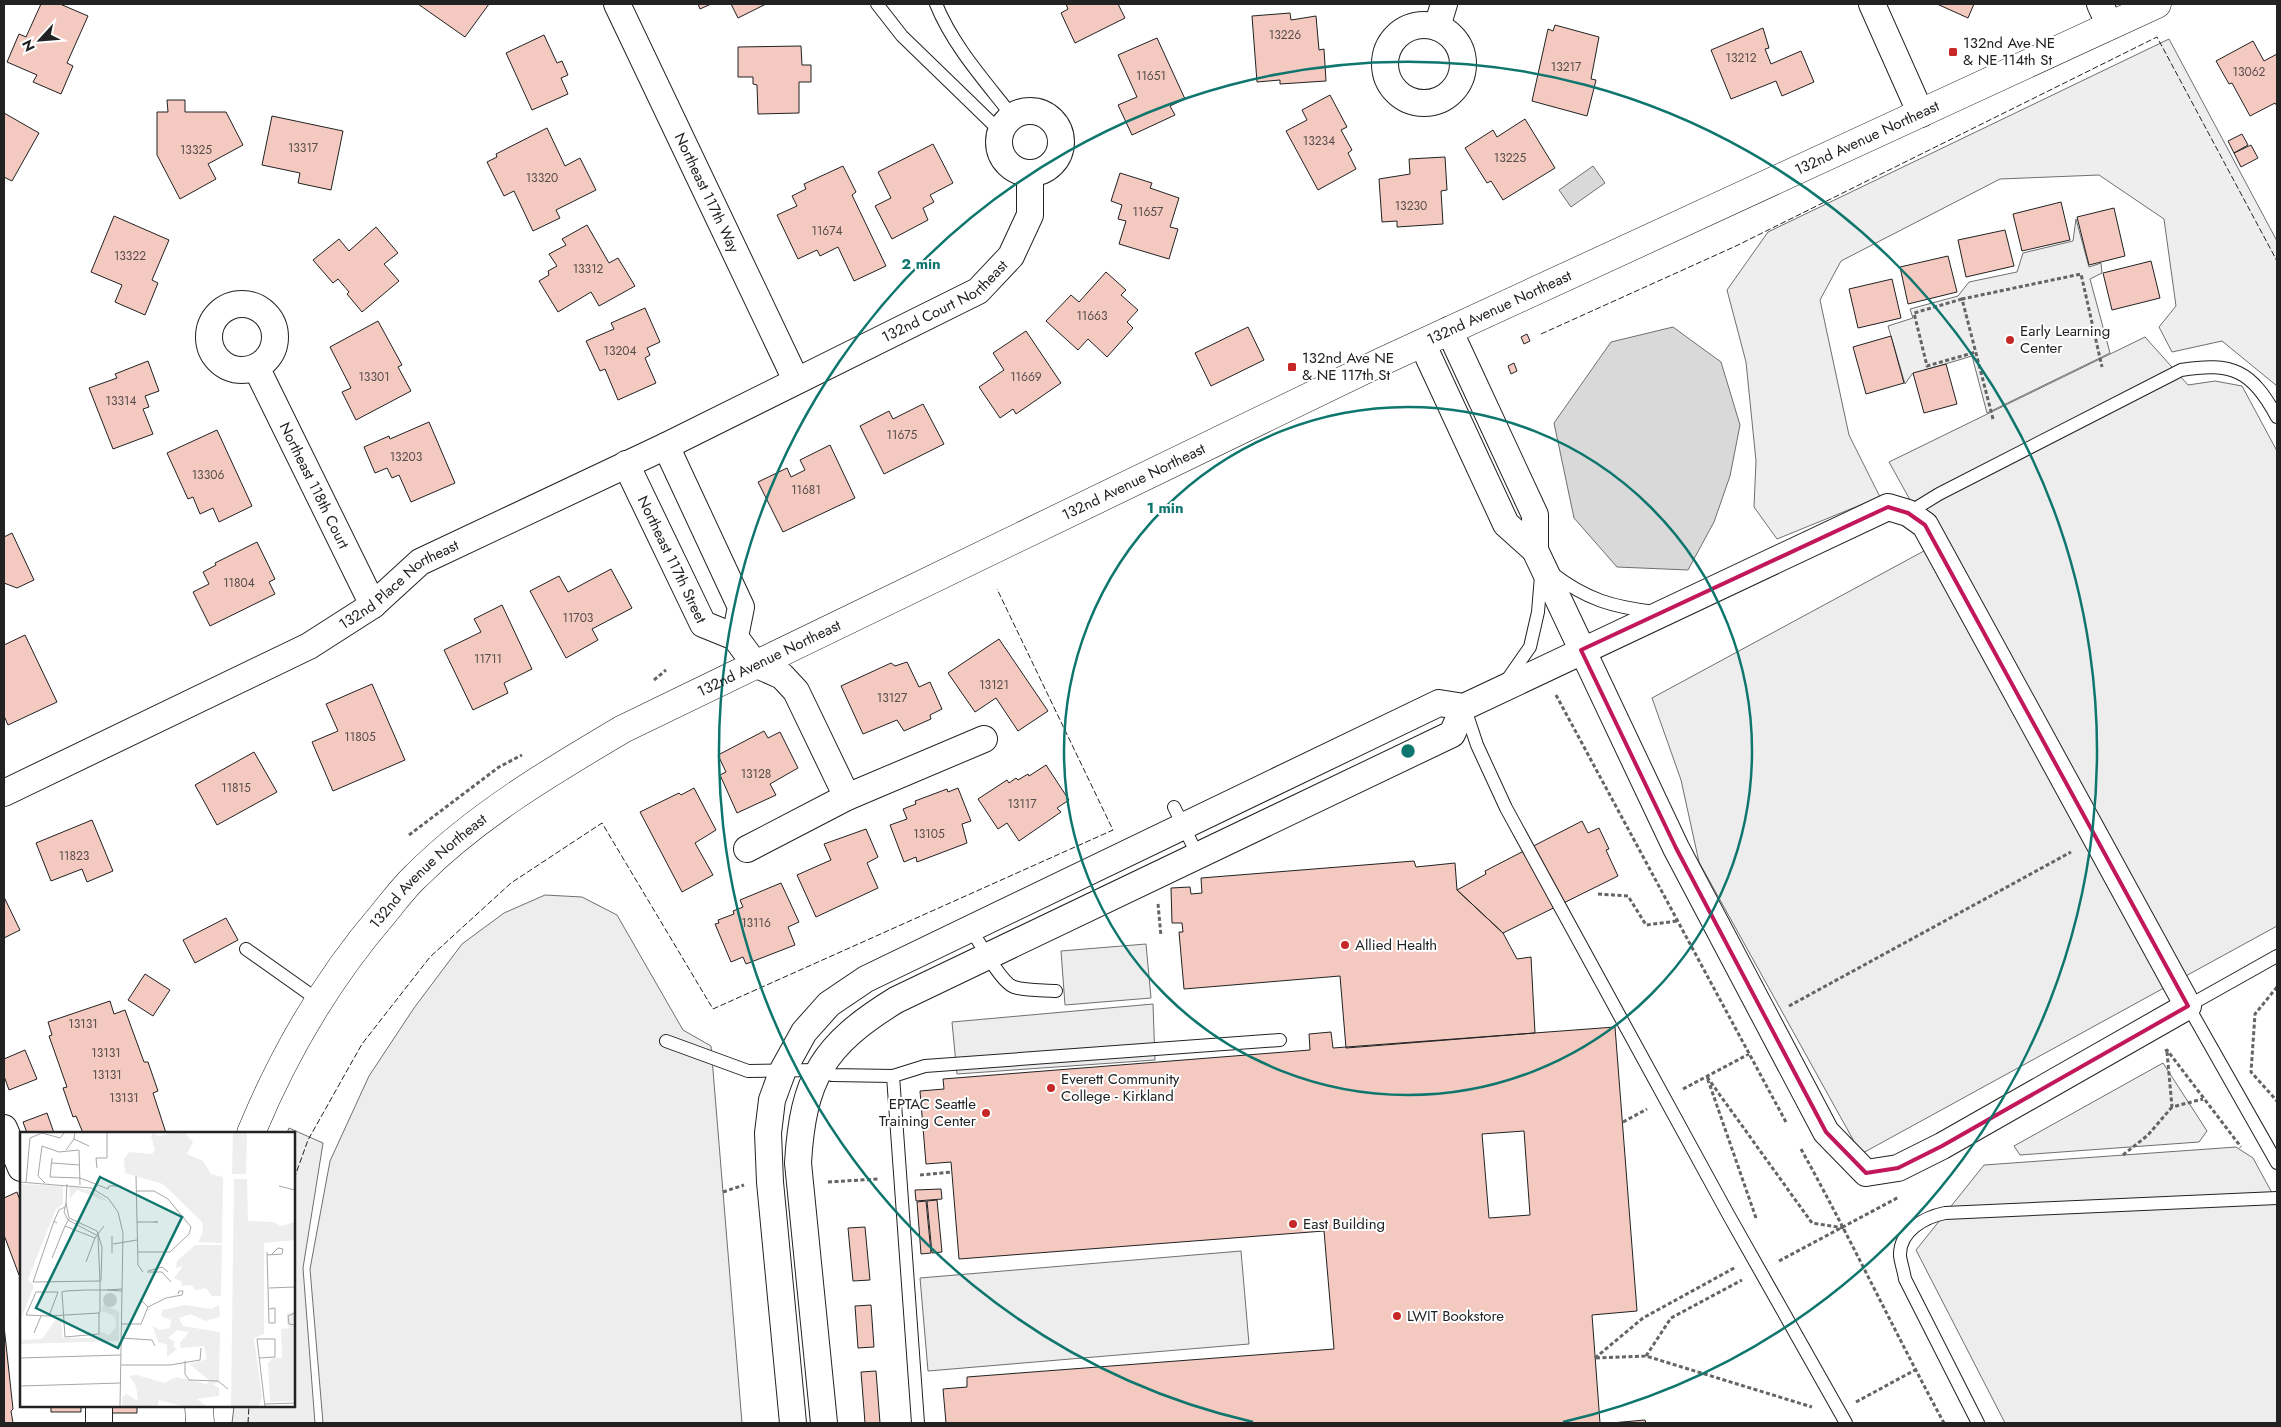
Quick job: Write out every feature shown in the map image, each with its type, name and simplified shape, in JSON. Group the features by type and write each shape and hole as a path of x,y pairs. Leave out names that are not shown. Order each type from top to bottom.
{"street":[{"name":"Northeast 117th Way","path":"617,4 796,380"},
{"path":"1872,4 1921,114"},
{"name":"132nd Avenue Northeast","path":"251,1132 272,1082 318,1000 359,942 416,876 485,817 549,773 623,729 1449,330 1921,114 2117,12 2157,4"},
{"path":"1030,111 1041,113 1052,120 1059,130 1061,142 1056,159 1042,171 1030,174 1018,172 1008,165 1001,155 998,143 1007,124 1030,111"},
{"name":"132nd Court Northeast","path":"796,380 978,291 1011,256 1030,214 1030,174"},
{"path":"1449,330 1535,515 1538,558"},
{"path":"792,1423 768,1133 772,1100 783,1070 804,1032 829,1004 866,979 970,928 1179,816 1439,703 1464,707 1580,650 1888,507 1908,513 1925,524 2035,729 2188,1006 1942,1146 1898,1168 1866,1173 1826,1132 1676,848 1580,650 1538,558 1506,524 1422,343"},
{"name":"Northeast 118th Court","path":"256,367 373,605"},
{"name":"132nd Place Northeast","path":"4,793 309,646 373,605 420,562 666,446 796,380"},
{"path":"666,446 741,607 735,637 755,664 782,676 796,691 847,797"},
{"name":"Northeast 117th Street","path":"626,464 703,624 735,637"},
{"path":"824,1423 798,1163 801,1125 808,1093 834,1048 862,1021 896,1000 1452,734 1464,707"},
{"path":"746,849 847,797 984,739"},
{"path":"4,1128 20,1166"},
{"path":"98,1423 99,1407"},
{"path":"199,1407 200,1423"}],"lane":[{"path":"877,4 902,36 1007,124"},
{"path":"936,4 942,21 965,54 1007,124"},
{"path":"1908,513 1939,494 2181,370 2207,366 2237,370 2252,381 2277,417"},
{"path":"1538,558 1573,589 1622,608 1661,612"},
{"path":"1502,688 1530,647 1538,612 1538,558"},
{"path":"1464,707 1477,745 1506,808 1753,1258 1846,1423"},
{"path":"1179,816 1198,856"},
{"path":"970,928 989,956 995,970 1012,987 1056,991"},
{"path":"246,949 318,1000"},
{"path":"2275,1159 2188,1006 2277,956"},
{"path":"666,1041 748,1071 820,1070 832,1076 893,1076 925,1066 1280,1040"},
{"path":"893,1076 918,1423"},
{"path":"1978,1423 1905,1279 1900,1255 1904,1239 1927,1217 1945,1212 2277,1198"}],"path":[{"path":"1976,352 1926,366 1914,313 1962,299 2081,274 2102,367"},
{"path":"1962,299 1993,419"},
{"path":"1556,695 1792,1132"},
{"path":"1786,1007 2071,852"},
{"path":"1598,894 1628,896 1646,925 1677,922"},
{"path":"1158,896 1161,936"},
{"path":"2277,987 2256,1014 2251,1072 2277,1101"},
{"path":"2167,1050 2245,1152 2275,1159"},
{"path":"2159,1055 2167,1050"},
{"path":"2167,1050 2172,1107"},
{"path":"1675,1094 1749,1054"},
{"path":"1707,1077 1757,1221"},
{"path":"1707,1077 1812,1223 1845,1228"},
{"path":"2123,1155 2148,1135 2172,1107 2203,1099"},
{"path":"1797,1141 1845,1228 1915,1370 1944,1423"},
{"path":"723,1192 748,1184"},
{"path":"1771,1264 1845,1228 1902,1196"},
{"path":"1753,1258 1643,1318 1595,1358 1646,1356 1816,1408"},
{"path":"1646,1356 1671,1318 1750,1275"},
{"path":"1855,1403 1915,1370"}],"highlighted area":[{"path":"1888,507 1908,513 1925,525 1936,544 2188,1006 1942,1146 1898,1168 1866,1173 1826,1132 1676,848 1581,650"}],"shaded area":[{"path":"2169,39 2277,241 2277,386 2222,341 2172,352 2159,327 2176,306 2164,219 2099,175 2000,179 1841,261 1820,300 1849,435 1880,497 1777,539 1754,507 1756,461 1746,362 1727,290 1768,232"},
{"path":"1593,166 1605,183 1571,207 1559,190"},
{"path":"2076,219 2089,267 2101,263 2102,273 2090,279 2110,353 1987,413 1972,356 1912,374 1905,384 1888,326 1913,318 1910,309 1958,296 1969,282 2017,272 2023,253 2073,241"},
{"path":"1673,327 1721,362 1740,425 1730,476 1714,522 1688,570 1617,567 1574,518 1554,423 1611,342"},
{"path":"2145,337 2188,385 2215,381 2242,386 2277,451 2277,926 1861,1154 1699,862 1681,780 1652,698 1935,545 1889,462"},
{"path":"545,895 582,897 617,915 683,1030 711,1046 742,1423 323,1423 310,1269 330,1161 369,1076 414,1008 462,944 504,913"},
{"path":"1146,944 1151,998 1065,1005 1061,951"},
{"path":"1153,1004 1155,1060 957,1074 952,1022"},
{"path":"2163,1063 2207,1131 2199,1142 2020,1155 2014,1146"},
{"path":"289,1128 323,1143 303,1268 315,1423 232,1423 234,1407 295,1407 295,1132 287,1132"},
{"path":"2236,1147 2253,1158 2277,1202 2277,1423 2005,1423 1916,1250 1984,1165"},
{"path":"1241,1251 1249,1344 928,1371 920,1278"}],"building":[{"path":"41,4 60,4 88,16 67,63 73,66 61,94 33,82 37,75 7,62 19,34 26,37"},
{"path":"418,4 489,4 465,37"},
{"path":"698,4 711,4 700,9"},
{"path":"731,4 766,4 738,18"},
{"path":"1066,4 1118,4 1125,18 1075,43 1061,13 1068,9"},
{"path":"1937,4 1974,4 1968,18"},
{"path":"1290,13 1291,20 1316,16 1319,50 1324,49 1326,81 1280,84 1280,80 1257,82 1252,16"},
{"path":"1555,25 1599,37 1591,79 1596,80 1587,116 1532,101 1548,29 1553,31"},
{"path":"1763,28 1769,48 1765,49 1771,64 1801,51 1814,82 1782,96 1776,81 1731,99 1711,50"},
{"path":"544,35 557,63 562,61 568,75 561,78 568,94 532,110 506,53"},
{"path":"1157,38 1185,99 1170,106 1175,115 1132,135 1118,105 1137,97 1118,55"},
{"path":"2253,41 2264,61 2277,54 2277,106 2275,103 2250,116 2232,83 2229,84 2216,61"},
{"path":"801,46 802,65 811,65 811,82 799,82 799,113 758,114 757,85 753,84 753,77 738,77 738,47"},
{"path":"1330,95 1347,127 1341,130 1352,150 1348,153 1356,169 1318,190 1286,131 1307,120 1302,110"},
{"path":"167,100 185,100 185,112 226,112 243,145 208,164 216,179 180,199 157,155 157,112 168,112"},
{"path":"4,113 39,133 12,181 4,177"},
{"path":"272,116 343,131 331,190 298,183 300,173 262,165"},
{"path":"1525,119 1555,168 1503,200 1491,181 1487,183 1465,148 1493,130 1497,137"},
{"path":"547,128 565,166 580,158 596,190 556,210 560,218 533,231 514,191 504,196 487,162 497,157 496,154"},
{"path":"2242,134 2248,145 2234,153 2228,141"},
{"path":"933,144 953,183 930,195 934,202 923,208 928,220 892,239 875,206 891,198 878,172"},
{"path":"2251,145 2258,158 2241,167 2234,153"},
{"path":"1445,157 1447,190 1441,191 1443,224 1397,227 1397,221 1382,222 1379,179 1410,174 1409,159"},
{"path":"843,166 856,192 852,195 886,266 854,281 838,247 820,256 817,250 798,259 777,215 797,206 792,196 806,189 804,184"},
{"path":"1120,173 1152,183 1150,188 1179,198 1170,227 1178,229 1169,259 1119,244 1126,221 1118,219 1122,205 1111,201"},
{"path":"2061,202 2070,240 2022,251 2013,214"},
{"path":"2114,208 2125,256 2089,265 2077,217"},
{"path":"114,216 169,240 152,280 158,283 145,315 115,302 122,285 91,272"},
{"path":"587,225 609,263 618,258 635,286 599,306 591,292 558,312 539,281 549,275 548,271 557,266 549,254 566,245 562,239"},
{"path":"376,227 398,253 384,264 399,281 362,312 347,294 349,292 338,279 333,283 313,260 339,239 349,251"},
{"path":"2005,230 2014,266 1966,277 1958,240"},
{"path":"1948,256 1957,292 1908,304 1900,267"},
{"path":"2151,261 2160,298 2112,310 2103,273"},
{"path":"1106,272 1126,290 1121,295 1138,310 1127,322 1133,328 1107,357 1088,339 1078,350 1046,321 1071,295 1079,302"},
{"path":"1892,279 1901,318 1858,328 1849,289"},
{"path":"645,308 660,342 647,348 650,355 645,358 656,383 618,400 605,369 600,371 586,341 614,329 611,323"},
{"path":"378,321 402,365 398,367 411,391 356,420 342,392 351,388 330,347"},
{"path":"1248,327 1264,360 1211,386 1195,353"},
{"path":"1026,331 1061,383 1016,414 1013,409 1000,418 979,387 1004,370 993,353"},
{"path":"1527,334 1530,341 1524,344 1521,337"},
{"path":"1891,336 1904,383 1866,394 1853,347"},
{"path":"148,361 159,391 145,396 149,407 143,409 153,434 113,449 89,388 117,378 115,374"},
{"path":"1514,363 1517,371 1511,374 1508,366"},
{"path":"1946,364 1957,404 1924,413 1913,373"},
{"path":"923,404 944,444 884,474 860,426 889,411 893,419"},
{"path":"429,422 455,483 411,502 399,475 392,478 387,468 375,473 364,447 389,436 390,439"},
{"path":"217,430 252,506 219,522 213,508 200,514 193,497 188,499 167,453"},
{"path":"830,445 855,498 783,532 758,482 787,468 791,477 805,470 800,460"},
{"path":"12,533 34,580 17,588 4,583 4,537"},
{"path":"257,542 275,579 269,582 275,594 210,626 193,592 209,584 203,572 216,565 215,563"},
{"path":"611,569 632,608 592,629 598,640 566,658 530,591 559,576 568,592"},
{"path":"502,605 532,669 504,683 508,693 473,710 444,650 481,632 474,619"},
{"path":"25,635 57,702 8,725 4,716 4,645"},
{"path":"999,639 1048,711 1018,731 996,698 975,712 948,673"},
{"path":"907,662 919,687 930,682 942,709 930,715 931,719 904,731 897,720 863,734 841,686 891,663 895,666"},
{"path":"372,684 405,760 333,791 312,742 338,731 326,704"},
{"path":"764,731 768,738 780,732 798,768 770,784 776,795 737,813 720,775 726,772 718,755"},
{"path":"254,752 277,792 217,825 195,785"},
{"path":"1046,765 1069,800 1057,808 1061,812 1019,841 1007,823 998,829 978,799 1007,780 1009,783 1016,778 1018,780 1028,774 1029,776"},
{"path":"694,788 716,830 695,843 713,875 682,892 640,812 679,793 681,795"},
{"path":"958,788 971,821 962,824 967,843 917,862 916,857 904,862 890,825 907,819 903,809 916,804 915,801 947,789 948,792"},
{"path":"92,820 113,871 87,882 82,869 51,881 36,843"},
{"path":"1582,821 1588,833 1599,828 1609,849 1606,850 1618,876 1503,933 1457,890 1486,874 1485,871"},
{"path":"866,829 878,857 867,863 878,888 816,917 797,875 831,860 824,844"},
{"name":"Allied Health","path":"1414,861 1416,867 1455,863 1457,890 1503,933 1517,959 1531,957 1535,1033 1346,1048 1340,976 1184,989 1179,932 1183,932 1182,923 1172,923 1171,888 1190,887 1191,894 1202,893 1201,878"},
{"path":"781,883 799,922 788,927 795,945 746,964 743,957 731,962 715,924 719,923 718,920 734,914 733,911 743,907 740,900"},
{"path":"4,897 20,930 4,938"},
{"path":"226,918 238,940 195,963 183,940"},
{"path":"145,974 170,990 153,1016 128,1000"},
{"path":"110,1001 114,1014 125,1010 144,1062 148,1062 158,1091 153,1093 166,1132 83,1132 76,1116 73,1117 63,1088 67,1087 49,1036 52,1035 48,1022"},
{"name":"East Building","path":"1615,1027 1637,1311 1592,1315 1600,1423 946,1423 943,1389 967,1387 967,1377 1334,1349 1324,1231 959,1259 951,1162 926,1164 920,1091 944,1089 943,1079 1310,1050 1309,1034 1331,1032 1333,1048","holes":["1524,1131 1530,1215 1489,1218 1482,1134"]},
{"path":"25,1050 37,1079 9,1090 4,1076 4,1059"},
{"path":"47,1113 54,1132 27,1132 23,1122"},
{"path":"941,1189 942,1199 916,1201 915,1190"},
{"path":"17,1192 20,1200 19,1275 4,1235 4,1198"},
{"path":"937,1200 942,1252 932,1253 927,1201"},
{"path":"926,1201 931,1253 921,1254 917,1202"},
{"path":"865,1227 870,1280 853,1281 848,1228"},
{"path":"871,1305 874,1347 858,1348 855,1306"},
{"path":"4,1326 13,1409 11,1411 13,1423 4,1423"},
{"path":"876,1371 880,1423 865,1423 861,1372"},
{"path":"51,1407 81,1407 81,1412 51,1412"},
{"path":"111,1407 137,1407 137,1413 112,1413"},
{"path":"1645,1420 1646,1423 1611,1423"}],"fence":[{"path":"1541,334 1736,246 2157,37 2277,261"},
{"path":"295,1176 308,1140 362,1044 430,957 511,883 602,823 713,1009 1113,830 997,589"},
{"path":"248,1423 249,1407"}],"place":[{"name":"132nd Ave NE & NE 114th St","path":"1953,52"},
{"name":"Early Learning Center","path":"2010,340"},
{"name":"132nd Ave NE & NE 117th St","path":"1292,367"},
{"name":"Allied Health","path":"1345,945"},
{"name":"Everett Community College - Kirkland","path":"1051,1088"},
{"name":"EPTAC Seattle Training Center","path":"986,1113"},
{"name":"East Building","path":"1293,1224"},
{"name":"LWIT Bookstore","path":"1397,1316"}]}
